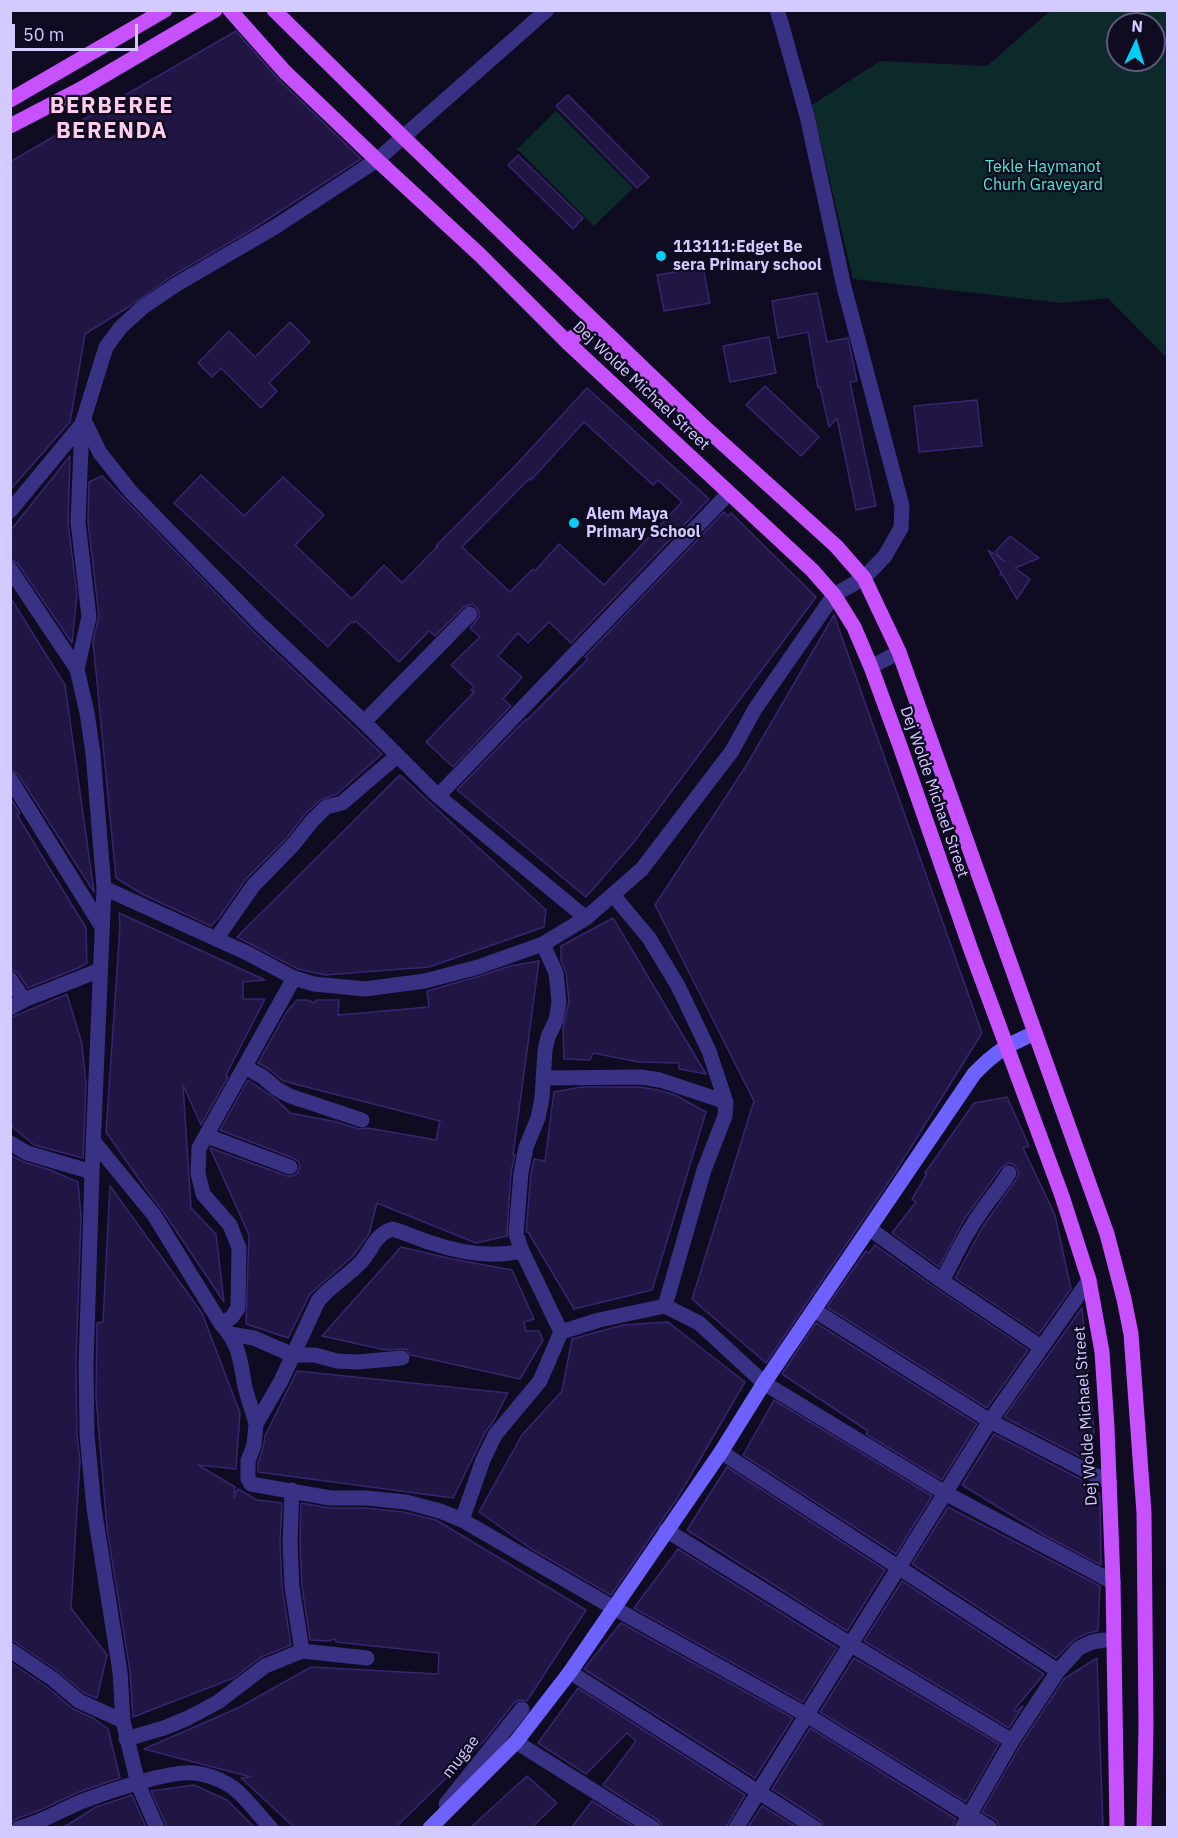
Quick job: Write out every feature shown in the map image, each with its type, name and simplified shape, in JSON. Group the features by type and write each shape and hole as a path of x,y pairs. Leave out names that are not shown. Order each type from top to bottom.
{"main road":[{"path":"10,100 165,10"},
{"path":"10,126 81,89 215,10"},
{"name":"Dej Wolde Michael Street","path":"230,10 285,72 480,255 567,342 812,570 834,595 854,627 871,667 1062,1196 1089,1280 1102,1352 1110,1483 1117,1827"},
{"name":"Dej Wolde Michael Street","path":"274,10 700,423 836,546 864,578 899,652 1107,1234 1124,1299 1131,1334 1144,1513 1146,1726 1144,1827"},
{"path":"567,342 594,321"},
{"path":"429,1827 516,1742 570,1672 721,1452 764,1383 974,1074 990,1057 1006,1046 1035,1033"}],"street":[{"path":"77,669 89,617 78,522 83,421 106,346 143,307 177,284 284,222 377,160 547,10"},
{"path":"104,888 247,953 294,978 314,984 365,989 425,981 478,967 543,944 586,918 642,869 732,751 755,709 834,595 864,578 885,556 897,537 903,518 902,506 844,287 807,116 777,10"},
{"path":"10,512 83,421"},
{"path":"83,421 100,453 130,492 259,623 438,796 586,918"},
{"path":"438,796 729,493"},
{"path":"10,569 77,669 93,753 104,888 86,1365 87,1435 94,1508 120,1672 126,1739 138,1784 156,1827"},
{"path":"364,722 470,614"},
{"path":"871,667 899,652"},
{"path":"216,939 253,886 292,846 312,820 326,807 342,803 397,756"},
{"path":"10,779 102,927"},
{"path":"613,895 649,938 678,986 709,1051 726,1102 725,1116 704,1170 665,1306"},
{"path":"462,1520 483,1460 495,1435 540,1381 561,1332 516,1234 521,1173 526,1147 538,1118 542,1098 545,1050 556,1020 559,1002 556,973 543,944"},
{"path":"10,1008 24,1000 100,970"},
{"path":"226,1329 238,1308 239,1248 230,1225 203,1194 198,1173 199,1148 294,978"},
{"path":"10,979 24,1000"},
{"path":"244,1067 290,1096 362,1120"},
{"path":"543,1078 641,1077 660,1080 726,1102"},
{"path":"207,1136 290,1167"},
{"path":"94,1142 154,1215 236,1346 256,1424 254,1445 248,1461 248,1479 251,1484 330,1498 366,1498 406,1502 440,1511 462,1520 614,1608 806,1714 966,1822 990,1827"},
{"path":"10,1143 27,1153 92,1172"},
{"path":"942,1281 963,1240 1009,1173"},
{"path":"256,1424 281,1381 318,1301 325,1292 361,1262 373,1243 386,1231 392,1229 435,1244 480,1255 522,1251"},
{"path":"870,1229 942,1281 1041,1347"},
{"path":"736,1827 990,1421 1089,1280"},
{"path":"561,1332 599,1320 665,1306 699,1323 764,1383 945,1493 1113,1582"},
{"path":"814,1310 990,1421 1110,1483"},
{"path":"226,1329 293,1355 315,1355 337,1361 357,1362 402,1358"},
{"path":"721,1452 1058,1671"},
{"path":"292,1490 290,1543 292,1587 302,1651"},
{"path":"666,1530 1012,1741"},
{"path":"966,1822 1012,1741 1058,1671 1079,1648 1092,1642 1114,1640"},
{"path":"10,1650 53,1679 79,1701 123,1720"},
{"path":"126,1739 188,1718 218,1702 265,1666 302,1651 367,1658"},
{"path":"570,1672 815,1827"},
{"name":"mugae","path":"429,1827 522,1708"},
{"path":"516,1742 653,1827"},
{"path":"19,1827 34,1824 82,1802 182,1773 197,1773 232,1786 271,1827"}],"green space":[{"name":"Tekle Haymanot Churh Graveyard","path":"1050,11 1167,11 1167,358 1108,298 1062,303 853,279 812,105 880,61 987,66"},
{"path":"556,111 633,188 594,226 517,149"}],"building":[{"path":"236,31 278,79 361,159 251,230 172,276 85,334 70,422 10,490 10,162"},
{"path":"568,95 649,177 637,188 556,106"},
{"path":"518,155 583,218 573,229 508,165"},
{"path":"703,267 710,303 664,311 657,275"},
{"path":"817,293 827,342 848,338 857,381 850,382 876,506 856,510 837,418 829,427 820,387 818,388 808,332 778,338 772,301"},
{"path":"290,322 310,342 269,383 277,391 261,408 221,368 212,377 198,363 229,331 255,357"},
{"path":"769,337 776,373 730,382 723,346"},
{"path":"765,386 819,437 801,456 746,405"},
{"path":"587,388 709,499 571,643 549,622 528,643 518,633 498,656 522,677 503,699 511,706 453,767 426,742 474,692 471,690 474,687 451,665 480,637 470,628 479,617 476,607 472,604 464,607 435,636 429,631 399,662 356,621 354,623 352,621 328,647 174,503 201,475 244,516 283,477 324,515 295,545 352,599 384,565 402,583","holes":["584,422 653,485 658,480 682,502 604,585 559,544 535,571 533,569 510,592 462,547 529,479 531,480"]},
{"path":"977,400 982,446 919,452 914,406"},
{"path":"70,456 68,523 77,595 72,643 18,564 10,559 10,531"},
{"path":"102,476 252,630 382,754 337,794 320,800 305,814 285,840 246,879 211,926 142,894 116,878 93,641 99,616 88,522 89,482"},
{"path":"724,512 728,516 731,513 816,597 634,842 586,897 457,790 588,659 585,657"},
{"path":"1010,536 1039,558 1015,568 1030,579 1017,599 1002,574 1000,575 1001,572 988,550 1004,561 995,552"},
{"path":"10,597 65,685 94,892 18,774 10,769"},
{"path":"834,615 982,1033 896,1171 766,1363 692,1299 754,1101 655,905 746,766"},
{"path":"400,775 546,910 544,927 429,967 325,975 298,969 237,937"},
{"path":"10,798 20,813 17,815 86,928 87,963 28,988 18,973 10,969"},
{"path":"119,913 265,980 243,982 243,999 265,999 226,1075 228,1077 201,1125 183,1085 191,1208 216,1234 224,1302 106,1132"},
{"path":"613,918 706,1074 679,1069 679,1063 639,1062 593,1053 590,1060 564,1059 563,1028 569,1001 566,972 561,961 561,946"},
{"path":"539,961 511,1172 507,1236 476,1243 377,1203 369,1234 353,1256 310,1294 288,1338 246,1324 249,1235 210,1148 287,1176 297,1174 300,1166 293,1158 220,1130 248,1080 277,1100 290,1113 337,1122 359,1129 368,1128 436,1140 440,1121 283,1081 258,1063 286,1013 297,1000 308,1000 314,1003 316,1000 339,1000 338,1015 429,1007 427,991 510,966"},
{"path":"67,994 82,1044 86,1084 83,1158 34,1145 10,1125 10,1018"},
{"path":"581,1087 640,1087 658,1090 675,1095 706,1112 652,1290 574,1309 526,1232 534,1159 545,1161 554,1092"},
{"path":"1007,1097 1029,1146 1023,1148 1055,1215 1071,1289 1039,1334 955,1278 982,1228 1017,1178 1019,1173 1015,1165 1009,1163 1001,1168 965,1218 939,1267 892,1233 916,1202 912,1199 927,1174 925,1173 974,1103"},
{"path":"10,1155 78,1182 81,1216 76,1365 77,1435 80,1461 71,1608 107,1655 97,1698 84,1693 58,1671 10,1640"},
{"path":"110,1186 202,1313 240,1413 236,1469 198,1465 235,1487 234,1498 238,1489 257,1500 282,1503 280,1543 282,1587 291,1645 261,1657 234,1678 133,1717 130,1671 107,1529 96,1397 97,1323 103,1322"},
{"path":"875,1245 1028,1350 987,1408 827,1307 866,1251 869,1253"},
{"path":"401,1247 512,1270 534,1319 524,1322 526,1331 539,1331 543,1340 520,1379 411,1355 406,1349 385,1350 322,1336"},
{"path":"1082,1308 1094,1432 1087,1460 1004,1417"},
{"path":"668,1322 745,1382 678,1497 611,1595 530,1548 479,1512 522,1435 562,1391 572,1339 623,1325"},
{"path":"816,1323 977,1424 942,1480 866,1434 868,1431 782,1374"},
{"path":"297,1371 508,1393 486,1431 453,1498 258,1472 265,1436"},
{"path":"774,1400 932,1496 896,1554 743,1455"},
{"path":"994,1434 1082,1480 1082,1483 1100,1494 1101,1565 1046,1536 962,1485"},
{"path":"727,1467 885,1570 847,1631 687,1530"},
{"path":"301,1503 330,1508 366,1508 404,1512 436,1520 586,1610 527,1701 519,1700 514,1703 485,1740 396,1827 294,1827 241,1778 251,1777 144,1749 240,1707 311,1667 438,1674 439,1653 336,1642 335,1639 310,1640 302,1586"},
{"path":"948,1507 1100,1586 1098,1631 1075,1639 1056,1658 912,1564"},
{"path":"678,1549 837,1648 803,1702 634,1608"},
{"path":"902,1581 1044,1674 1014,1710 1015,1712 1023,1706 1009,1728 864,1641"},
{"path":"621,1623 793,1718 755,1778 584,1669"},
{"path":"854,1658 999,1744 966,1802 820,1712"},
{"path":"1097,1658 1103,1827 1000,1827 996,1820 982,1812 1020,1746 1064,1679"},
{"path":"10,1662 47,1687 73,1709 93,1718 108,1729 120,1778 79,1792 16,1819 10,1824"},
{"path":"578,1688 745,1795 726,1827 663,1827 658,1820 603,1785 636,1741 627,1733 586,1774 538,1743"},
{"path":"810,1728 956,1819 952,1827 825,1827 820,1820 772,1789"},
{"path":"527,1776 557,1803 532,1827 471,1827"},
{"path":"194,1785 227,1800 254,1827 167,1827 151,1791"},
{"path":"132,1795 146,1827 64,1827 96,1807"},
{"path":"592,1801 634,1827 572,1827"},
{"path":"762,1806 796,1827 748,1827"}],"place":[{"name":"113111:Edget Be sera Primary school","path":"661,256"},
{"name":"Alem Maya Primary School","path":"574,523"}],"district":[{"name":"BERBEREE BERENDA","path":"112,120"}]}
